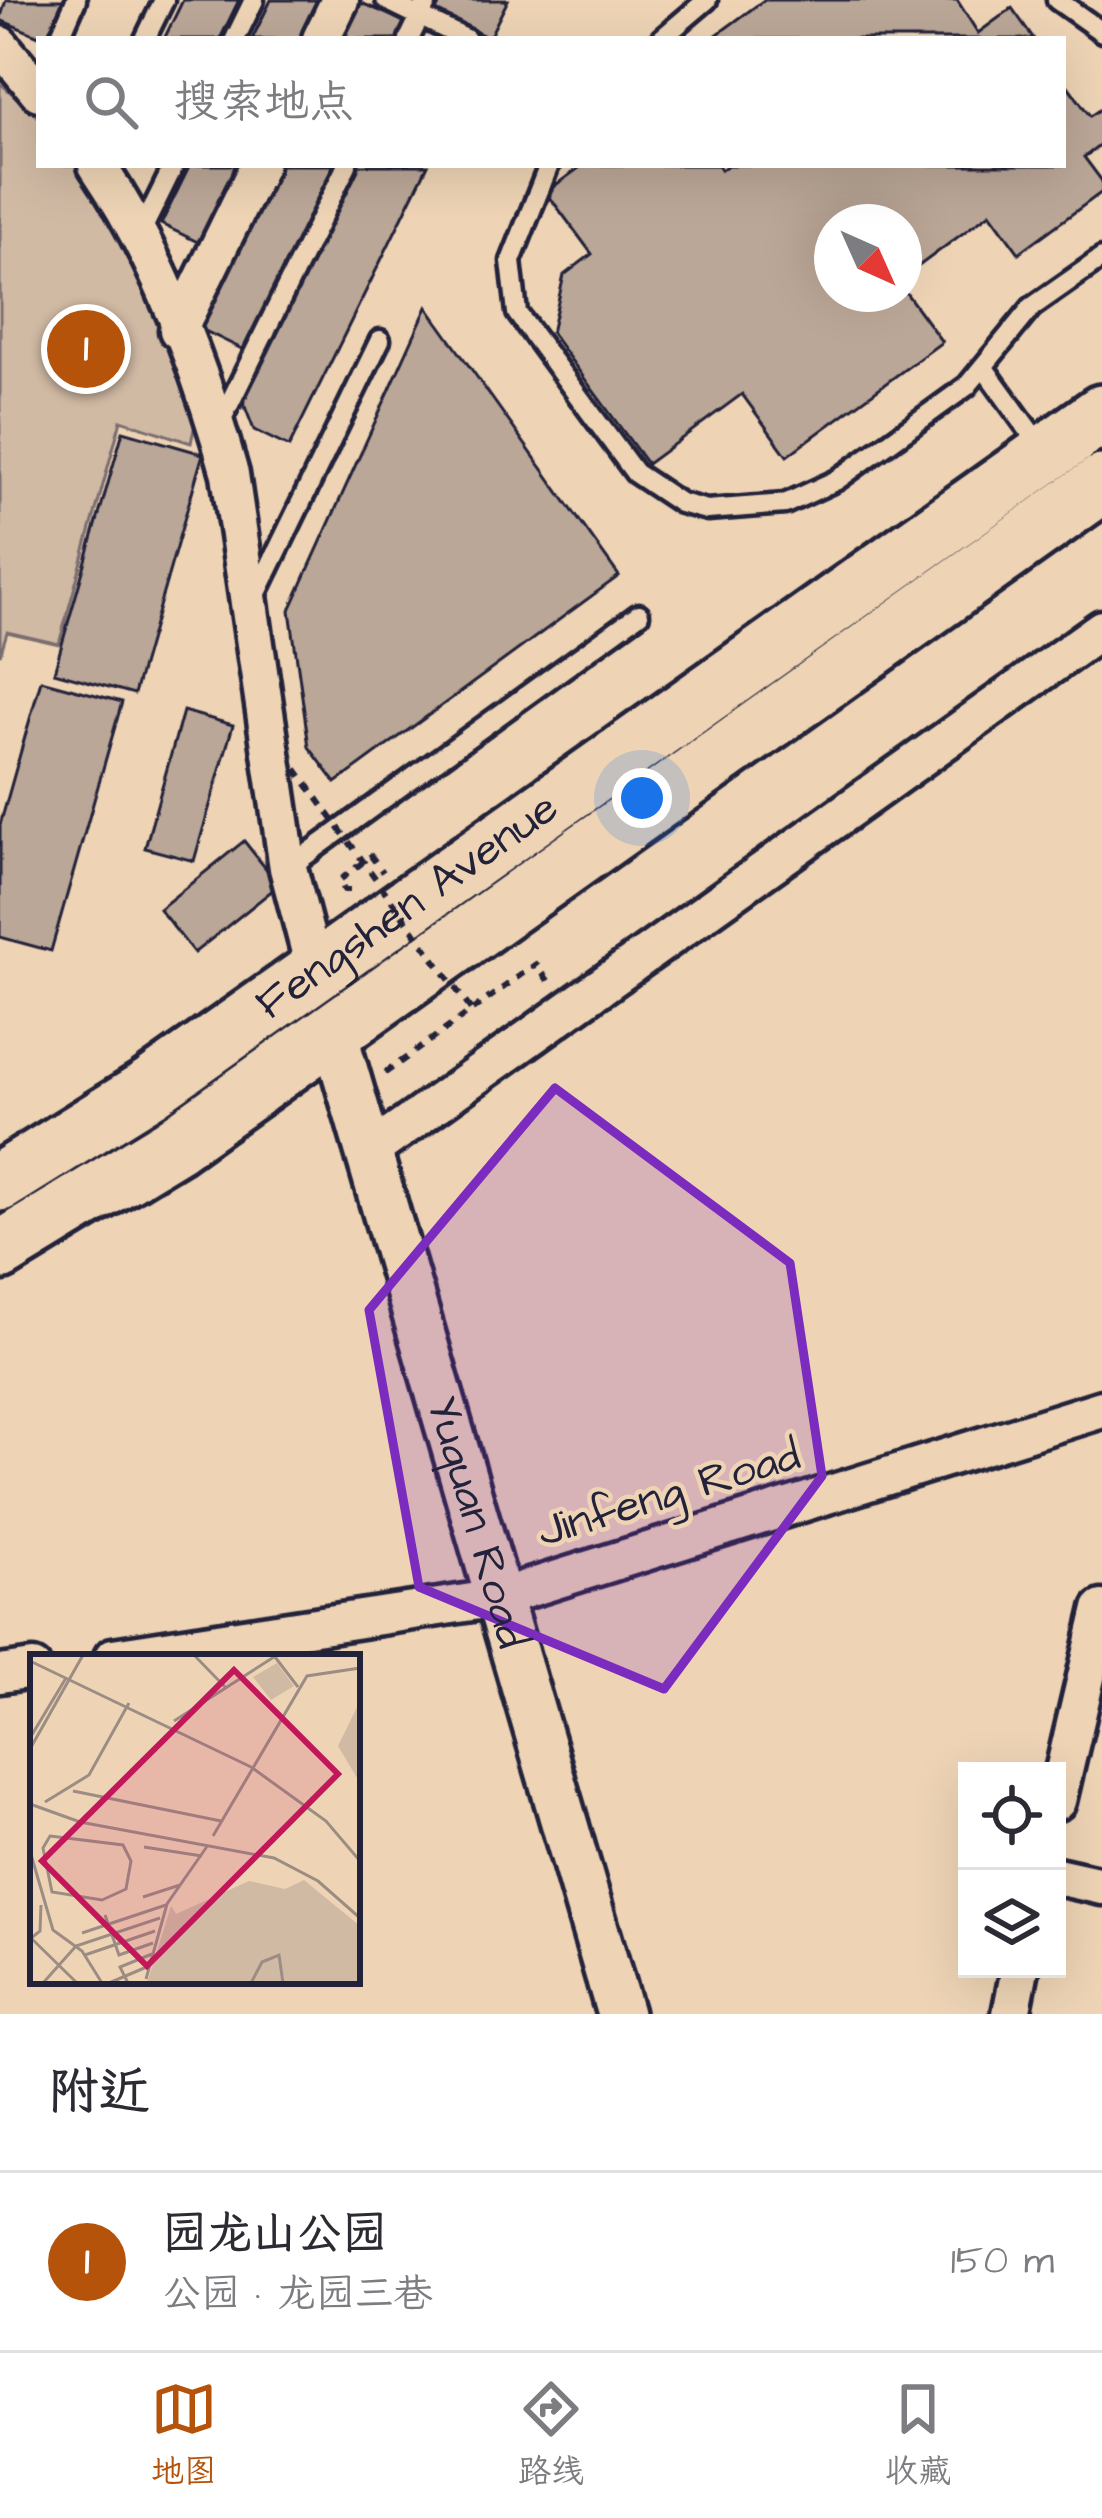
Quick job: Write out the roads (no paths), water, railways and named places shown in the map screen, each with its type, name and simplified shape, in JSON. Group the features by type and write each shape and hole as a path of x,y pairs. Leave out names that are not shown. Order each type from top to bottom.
{"main road":[{"name":"Fengshen Avenue","path":"0,1182 133,1099 1102,414"},
{"name":"Fengshen Avenue","path":"0,1251 140,1168 1102,484"}],"street":[{"path":"322,36 340,0"},
{"path":"0,45 36,88"},
{"path":"99,168 139,236 217,429 230,475 246,614 288,868 315,970"},
{"path":"178,330 258,168"},
{"path":"369,1152 1102,629"},
{"name":"Yuquan Road","path":"333,1030 620,2014"},
{"name":"Jinfeng Road","path":"133,1654 498,1598 1102,1409"},
{"path":"1066,1763 1102,1609"},
{"path":"0,1675 30,1670"},
{"path":"1066,1878 1102,1886"},
{"path":"1011,2014 1018,1978"}],"lane":[{"path":"60,36 76,0"},
{"path":"146,36 164,0"},
{"path":"236,36 254,0"},
{"path":"386,0 424,8 462,36"},
{"path":"665,36 707,0"},
{"path":"1057,0 1102,32"},
{"path":"410,36 424,8"},
{"path":"139,236 173,168"},
{"path":"217,429 346,168"},
{"path":"548,168 511,261 518,313 635,473 680,502 735,512 812,494 967,386 1032,307 1102,258"},
{"path":"246,614 380,340"},
{"path":"984,368 1046,453"},
{"path":"288,868 639,614"}],"place":[{"name":"园龙山公园","path":"86,349"}]}
